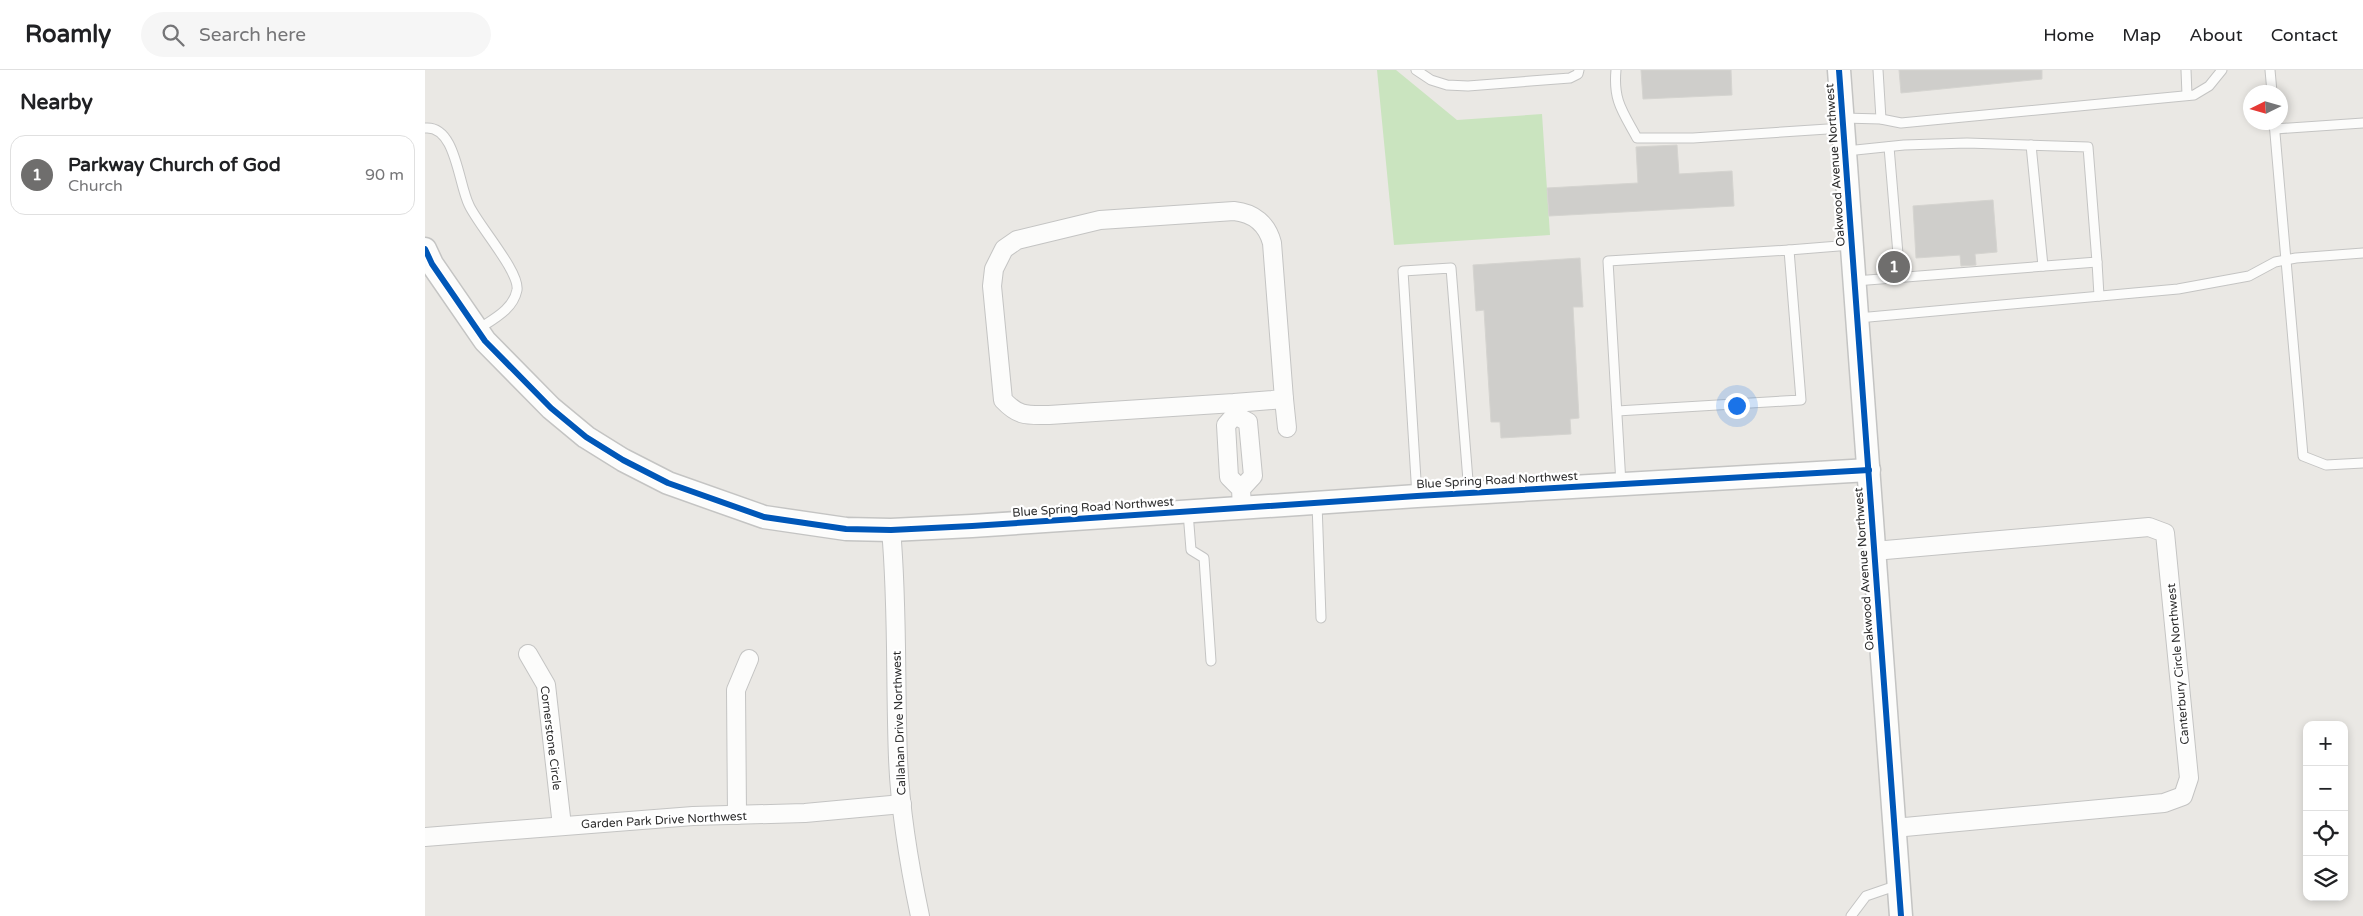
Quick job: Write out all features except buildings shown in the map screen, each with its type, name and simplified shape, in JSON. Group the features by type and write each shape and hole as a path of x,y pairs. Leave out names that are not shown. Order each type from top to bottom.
{"street":[{"name":"Oakwood Avenue Northwest","path":"1839,70 1901,916"},
{"path":"1284,399 1234,409 1023,415 1012,409 1003,400 992,286 994,269 1004,249 1017,240 1100,220 1235,211 1247,212 1259,220 1269,232 1272,243 1287,428"},
{"name":"Blue Spring Road Northwest","path":"425,249 432,264 477,330 513,371 586,437 623,460 668,483 764,517 846,529 891,530 1188,512 1241,498 1317,503 1869,470"},
{"path":"1234,409 1248,422 1253,476 1241,498"},
{"path":"1234,409 1226,425 1229,477 1241,498"},
{"name":"Canterbury Circle Northwest","path":"1874,551 2149,527 2165,533 2189,778 2183,796 2164,803 1894,828"},
{"name":"Callahan Drive Northwest","path":"891,530 894,563 898,760 902,804 920,916"},
{"name":"Cornerstone Circle","path":"528,654 546,685 561,826"},
{"path":"737,815 736,690 749,659"},
{"name":"Garden Park Drive Northwest","path":"425,837 561,826 737,815 805,813 902,804"}],"lane":[{"path":"1415,70 1431,80 1447,85 1468,86 1570,78 1578,74 1579,70"},
{"path":"1616,70 1617,102 1637,138 1693,138 1881,119 1901,123 2194,95 2209,86 2222,70"},
{"path":"1878,70 1881,119"},
{"path":"2186,70 2187,95"},
{"path":"2270,70 2271,85"},
{"path":"2288,126 2363,123"},
{"path":"425,128 435,128 444,133 454,157 468,203 481,227 507,263 516,280 517,289 513,303 477,330"},
{"path":"2274,130 2303,456 2326,465 2363,463"},
{"path":"1846,152 1889,147 1967,143 2088,147 2099,296"},
{"path":"2031,145 2043,266"},
{"path":"1889,147 1900,278"},
{"path":"1621,484 1608,261 1853,245"},
{"path":"1617,412 1801,400 1789,250"},
{"path":"1858,318 2178,289 2249,276 2275,262 2285,260 2363,253"},
{"path":"1855,282 2097,262"},
{"path":"1417,496 1403,271 1451,268 1469,493"},
{"path":"1317,503 1321,618"},
{"path":"1188,512 1191,550 1204,558 1211,661"},
{"path":"1851,916 1866,896 1898,884"}],"green space":[{"path":"1377,70 1396,70 1457,120 1542,114 1550,235 1394,245"}],"cycle path":[{"path":"1839,70 1901,916"},
{"path":"425,249 432,264 485,341 551,408 586,437 623,460 668,483 764,517 846,529 891,530 1417,496 1869,470"}],"place":[{"name":"Parkway Church of God","path":"1894,267"}]}
